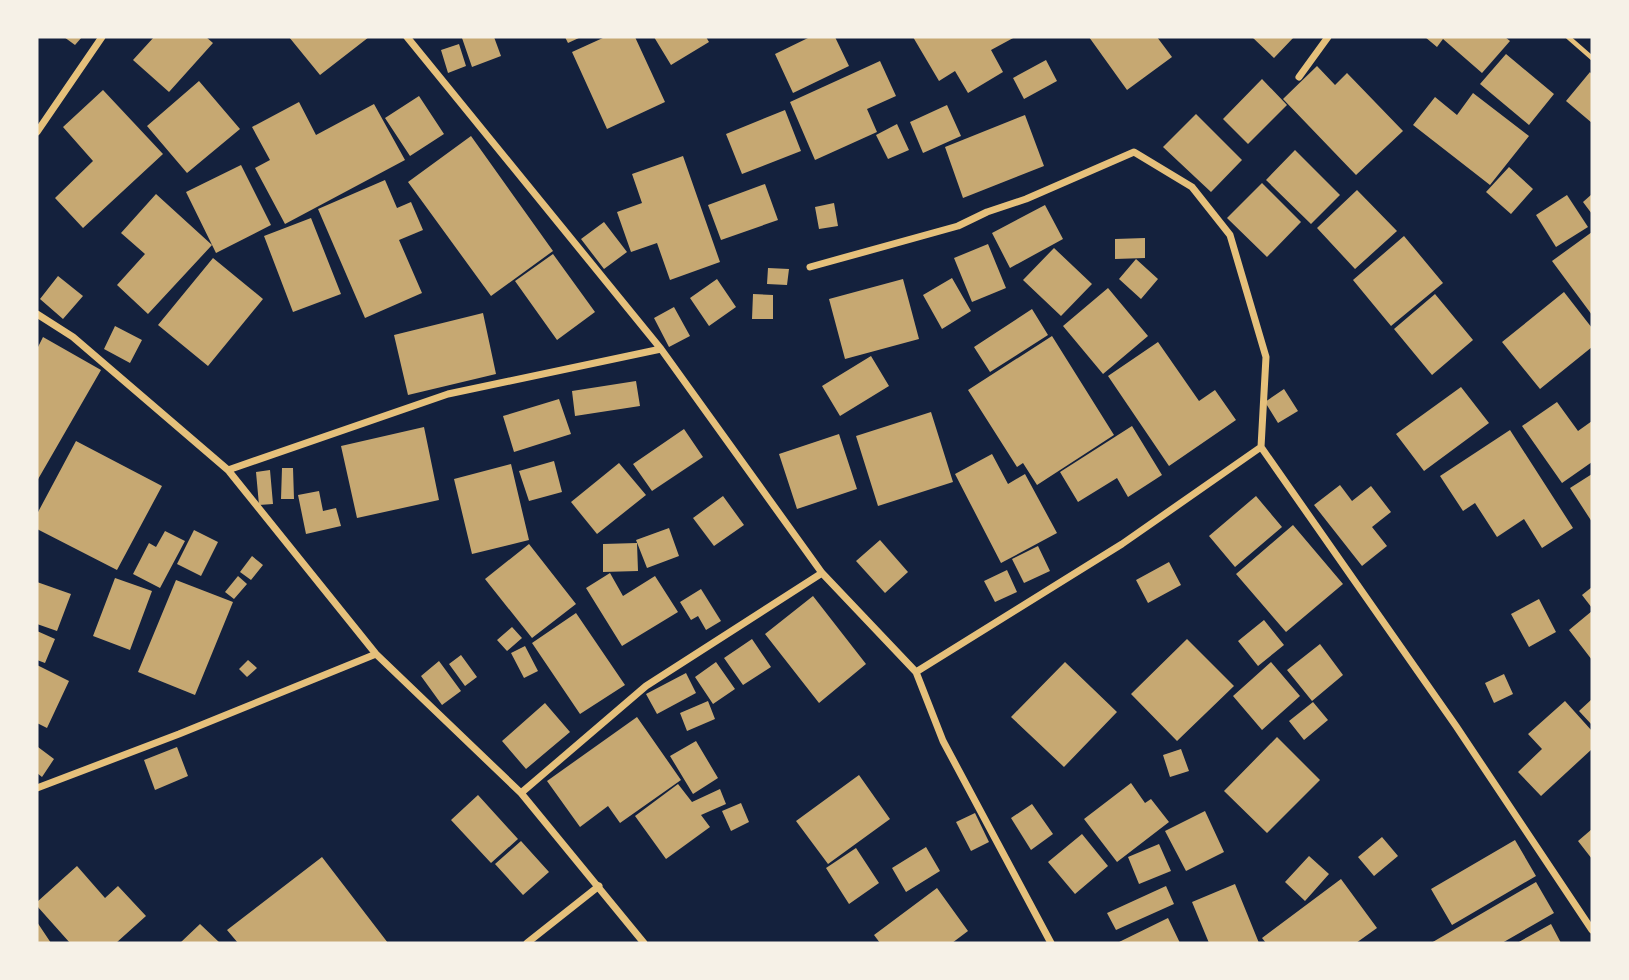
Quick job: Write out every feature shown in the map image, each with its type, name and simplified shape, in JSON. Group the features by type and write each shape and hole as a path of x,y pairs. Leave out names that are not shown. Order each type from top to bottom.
{"street":[{"path":"37,132 102,37"},
{"path":"407,37 661,349 822,573 916,672 943,741 1051,943"},
{"path":"1299,77 1328,37"},
{"path":"810,267 958,226 1134,152 1192,187 1230,235 1266,357 1261,447 1456,726 1592,930"},
{"path":"37,314 74,337 228,470 376,654 521,793 644,943"},
{"path":"228,470 448,394 661,349"},
{"path":"916,672 1122,544 1261,447"},
{"path":"521,793 646,686 822,573"},
{"path":"37,788 376,654"},
{"path":"527,943 598,886"}],"path":[{"path":"1568,37 1592,58"}],"building":[{"path":"64,37 82,37 75,45"},
{"path":"154,37 206,37 213,43 169,92 133,60"},
{"path":"289,37 369,37 320,75"},
{"path":"494,37 501,56 472,67 462,38"},
{"path":"565,37 581,37 568,43"},
{"path":"605,37 635,37 665,102 607,129 572,52"},
{"path":"654,37 706,37 709,42 671,65"},
{"path":"810,37 835,37 849,66 793,93 775,54"},
{"path":"913,37 1015,37 991,50 1003,72 968,93 955,71 939,81"},
{"path":"1089,37 1157,37 1172,57 1127,90"},
{"path":"1252,37 1294,37 1274,58"},
{"path":"1425,37 1505,37 1510,41 1482,73 1443,39 1437,47"},
{"path":"459,44 466,66 448,73 441,50"},
{"path":"1506,54 1554,94 1529,125 1480,84"},
{"path":"1046,60 1057,81 1024,99 1013,78"},
{"path":"880,61 896,96 867,109 877,132 815,160 790,102"},
{"path":"1317,66 1335,85 1347,73 1403,131 1356,175 1283,99"},
{"path":"1590,72 1592,75 1592,123 1566,101"},
{"path":"1262,79 1287,105 1248,144 1223,119"},
{"path":"199,81 240,129 187,173 147,126"},
{"path":"103,90 163,154 83,228 55,198 93,161 63,127"},
{"path":"1473,93 1529,136 1490,185 1413,125 1435,97 1457,115"},
{"path":"419,96 444,134 410,156 385,118"},
{"path":"299,102 316,135 374,104 405,160 285,224 255,168 270,160 252,127"},
{"path":"947,105 961,136 923,153 910,122"},
{"path":"785,110 801,151 742,174 726,134"},
{"path":"1196,114 1242,160 1211,192 1163,147"},
{"path":"1025,115 1044,166 963,198 945,147"},
{"path":"897,124 909,150 888,159 876,135"},
{"path":"471,136 553,251 491,296 408,182"},
{"path":"1295,150 1340,195 1311,224 1266,180"},
{"path":"683,156 720,262 670,280 657,243 631,252 617,212 642,203 632,174"},
{"path":"241,165 271,225 216,253 186,192"},
{"path":"1509,167 1533,189 1511,214 1486,192"},
{"path":"385,180 397,208 411,202 423,230 399,240 422,293 365,318 318,209"},
{"path":"1262,183 1301,222 1267,257 1227,218"},
{"path":"765,184 778,220 721,240 708,205"},
{"path":"1357,190 1397,231 1355,269 1317,228"},
{"path":"156,194 212,245 148,314 117,285 145,254 121,233"},
{"path":"1592,194 1592,214 1583,202"},
{"path":"1567,195 1588,227 1556,247 1536,215"},
{"path":"834,203 838,226 819,229 815,207"},
{"path":"1045,205 1063,239 1010,268 992,233"},
{"path":"311,218 341,294 293,312 264,236"},
{"path":"604,222 627,252 604,269 581,239"},
{"path":"1592,232 1592,315 1552,261"},
{"path":"1404,236 1443,283 1391,326 1353,280"},
{"path":"1145,238 1145,258 1115,259 1115,239"},
{"path":"988,244 1006,288 972,302 954,258"},
{"path":"1054,248 1092,284 1061,316 1023,280"},
{"path":"553,254 595,312 557,340 515,281"},
{"path":"213,258 263,299 208,366 158,325"},
{"path":"1136,259 1158,279 1141,299 1119,279"},
{"path":"768,268 789,269 787,285 767,284"},
{"path":"58,276 83,296 63,319 40,299"},
{"path":"952,278 971,311 942,329 923,295"},
{"path":"717,279 736,307 709,326 690,298"},
{"path":"903,279 919,339 845,359 829,299"},
{"path":"1108,288 1148,336 1103,374 1063,326"},
{"path":"1564,292 1592,328 1592,347 1540,389 1502,342"},
{"path":"753,294 773,295 773,319 752,319"},
{"path":"1435,294 1473,340 1432,375 1394,329"},
{"path":"674,307 690,336 669,347 654,318"},
{"path":"1032,309 1048,335 990,372 974,347"},
{"path":"483,313 496,374 408,395 394,335"},
{"path":"115,326 142,340 130,363 104,349"},
{"path":"1052,336 1114,435 1037,485 1023,463 1017,467 968,390"},
{"path":"43,337 101,370 37,481 37,349"},
{"path":"1158,342 1199,401 1215,390 1236,420 1169,466 1108,376"},
{"path":"871,356 889,386 840,416 822,386"},
{"path":"636,381 640,406 575,416 572,391"},
{"path":"1461,387 1489,423 1424,471 1396,434"},
{"path":"1284,389 1298,411 1278,423 1265,402"},
{"path":"559,399 571,434 514,452 503,416"},
{"path":"1557,402 1578,431 1592,421 1592,462 1562,483 1522,426"},
{"path":"931,412 953,482 878,506 856,436"},
{"path":"1132,426 1162,475 1128,497 1117,478 1078,502 1060,472"},
{"path":"424,427 439,500 357,518 341,446"},
{"path":"684,429 703,457 652,491 633,464"},
{"path":"1510,430 1573,528 1542,548 1524,519 1497,537 1475,503 1463,511 1440,476"},
{"path":"839,434 857,489 797,509 779,454"},
{"path":"76,441 162,486 117,570 37,529 37,514"},
{"path":"992,454 1008,484 1025,474 1057,533 1001,563 955,474"},
{"path":"554,461 562,492 529,501 519,471"},
{"path":"619,463 646,495 597,534 571,502"},
{"path":"511,464 529,540 472,554 454,479"},
{"path":"282,468 293,468 294,499 281,499"},
{"path":"270,470 273,504 259,505 256,472"},
{"path":"1592,474 1592,522 1570,488"},
{"path":"1340,485 1352,501 1371,486 1391,512 1372,527 1387,546 1362,566 1314,505"},
{"path":"319,491 323,511 336,508 341,526 306,534 298,495"},
{"path":"723,496 744,525 714,546 693,518"},
{"path":"1256,496 1282,527 1235,567 1209,536"},
{"path":"1293,525 1343,584 1286,632 1236,574"},
{"path":"669,528 679,556 647,568 636,540"},
{"path":"194,530 218,542 201,576 177,564"},
{"path":"165,531 185,541 160,588 133,574 149,543 156,547"},
{"path":"880,540 908,572 885,593 856,561"},
{"path":"637,543 638,571 603,572 603,544"},
{"path":"529,544 576,604 532,638 485,579"},
{"path":"1038,546 1050,571 1024,583 1012,559"},
{"path":"252,556 263,565 251,580 240,572"},
{"path":"1169,562 1181,585 1148,603 1136,580"},
{"path":"1007,570 1017,592 995,602 984,581"},
{"path":"610,573 623,596 655,576 678,612 622,646 586,588"},
{"path":"238,576 247,584 234,599 225,592"},
{"path":"115,578 152,591 130,650 93,636"},
{"path":"176,580 233,602 195,695 138,672"},
{"path":"37,582 71,594 57,631 37,624"},
{"path":"1592,587 1592,608 1582,595"},
{"path":"701,589 721,621 706,630 698,616 691,620 680,602"},
{"path":"813,596 866,664 819,703 765,634"},
{"path":"1539,599 1556,632 1529,647 1511,614"},
{"path":"1592,611 1592,660 1569,630"},
{"path":"576,613 625,685 580,714 532,643"},
{"path":"1264,620 1284,645 1258,666 1238,641"},
{"path":"512,627 522,638 507,651 497,640"},
{"path":"37,631 55,639 45,663 37,660"},
{"path":"752,639 771,667 743,685 724,658"},
{"path":"1187,639 1234,686 1177,741 1131,694"},
{"path":"1320,644 1343,675 1312,701 1287,670"},
{"path":"525,646 538,671 524,678 511,653"},
{"path":"461,655 477,677 465,686 449,664"},
{"path":"248,660 257,668 247,677 239,669"},
{"path":"439,661 461,691 442,705 421,676"},
{"path":"716,662 735,689 713,704 695,677"},
{"path":"1065,662 1117,712 1064,767 1011,717"},
{"path":"1271,662 1300,696 1262,730 1233,696"},
{"path":"37,665 69,681 47,728 37,723"},
{"path":"686,673 696,693 657,714 646,694"},
{"path":"1504,674 1513,694 1494,703 1485,683"},
{"path":"1592,699 1592,725 1579,711"},
{"path":"708,701 715,719 687,731 680,713"},
{"path":"1565,701 1592,731 1592,749 1541,796 1518,772 1542,749 1528,734"},
{"path":"1313,702 1328,720 1304,740 1289,721"},
{"path":"545,703 570,732 526,769 502,741"},
{"path":"637,717 681,780 620,823 608,806 580,827 547,781"},
{"path":"1277,737 1320,780 1267,833 1224,791"},
{"path":"696,741 718,778 693,794 670,756"},
{"path":"38,747 54,759 42,777 37,773"},
{"path":"177,747 188,776 155,790 144,760"},
{"path":"1181,749 1189,771 1170,777 1163,755"},
{"path":"859,775 890,819 828,864 796,821"},
{"path":"1131,783 1145,803 1151,799 1169,822 1117,862 1084,819"},
{"path":"678,784 692,802 720,789 726,804 701,815 710,827 666,859 635,816"},
{"path":"478,795 518,839 491,863 451,820"},
{"path":"741,803 749,822 731,831 722,811"},
{"path":"1032,804 1053,834 1031,850 1011,818"},
{"path":"1205,811 1224,852 1186,871 1165,831"},
{"path":"975,813 989,842 971,851 956,822"},
{"path":"1592,829 1592,859 1578,841"},
{"path":"1082,834 1108,866 1075,894 1048,862"},
{"path":"1382,837 1398,856 1374,876 1358,857"},
{"path":"1515,840 1536,876 1452,925 1431,889"},
{"path":"521,841 549,872 523,895 495,864"},
{"path":"1159,844 1171,871 1139,884 1128,857"},
{"path":"926,847 940,871 906,892 892,868"},
{"path":"856,848 879,883 849,904 826,868"},
{"path":"1309,856 1329,874 1305,901 1285,882"},
{"path":"322,857 388,943 238,943 227,930"},
{"path":"77,866 105,898 118,886 146,916 116,943 70,943 37,906 37,902"},
{"path":"1341,879 1377,928 1356,943 1266,943 1262,938"},
{"path":"1536,882 1554,913 1502,943 1431,943"},
{"path":"1235,884 1259,943 1209,943 1192,902"},
{"path":"1166,886 1174,904 1116,930 1107,913"},
{"path":"937,888 968,931 952,943 880,943 874,935"},
{"path":"1168,918 1180,943 1117,943"},
{"path":"37,922 51,943 37,943"},
{"path":"200,924 220,943 180,943"},
{"path":"1551,924 1561,943 1517,943"}]}
